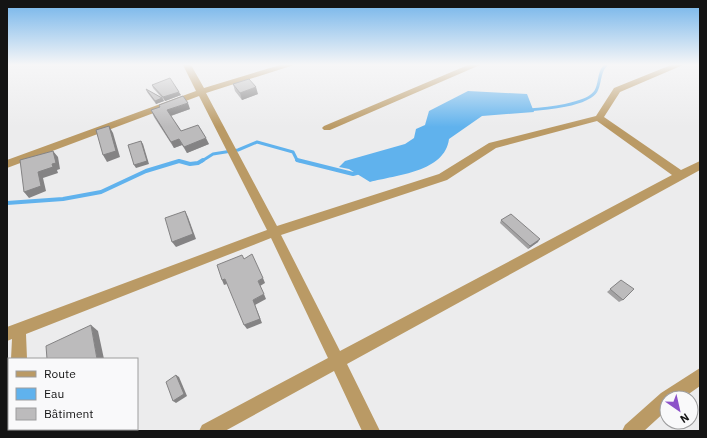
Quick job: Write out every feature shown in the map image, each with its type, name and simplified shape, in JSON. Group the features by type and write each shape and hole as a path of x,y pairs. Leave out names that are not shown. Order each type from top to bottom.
{"street":[{"path":"198,85 274,232 371,431"},
{"path":"7,164 201,92 223,85"},
{"path":"327,128 428,85"},
{"path":"19,358 13,332 274,232 443,177 493,145 599,118 617,90 628,85"},
{"path":"599,118 680,176"},
{"path":"208,431 700,165"},
{"path":"681,390 700,376"},
{"path":"631,431 659,407"}],"water":[{"path":"468,91 527,94 534,112 482,116 449,139 446,150 439,159 418,170 405,174 370,182 349,169 339,167 345,161 405,144 414,138 416,129 425,125 429,111"}],"building":[{"path":"152,85 175,85 179,92 163,97"},
{"path":"234,85 255,85 256,87 240,93"},
{"path":"146,89 162,98 155,101"},
{"path":"183,96 188,103 167,110 181,131 198,125 206,138 184,147 179,139 171,142 151,110 160,107 159,105"},
{"path":"109,126 116,151 103,155 96,130"},
{"path":"141,141 147,161 134,165 128,145"},
{"path":"53,151 56,163 52,164 53,167 38,172 41,186 24,192 20,160"},
{"path":"185,211 193,234 172,242 165,218"},
{"path":"511,214 540,239 530,246 501,220"},
{"path":"252,254 263,278 258,281 264,294 253,300 260,319 244,325 225,279 222,280 217,265 242,255 244,259"},
{"path":"621,280 634,289 623,300 610,289"},
{"path":"91,325 97,358 47,358 46,346"},
{"path":"176,375 184,394 173,401 166,382"}],"waterway":[{"path":"528,110 544,109 584,100 596,91 598,85"},
{"path":"202,161 213,154 238,150 257,142 293,152 297,160"},
{"path":"7,203 63,199 101,192 146,171 179,161 190,164 198,163 203,160"},
{"path":"297,160 353,174 360,172"}]}
